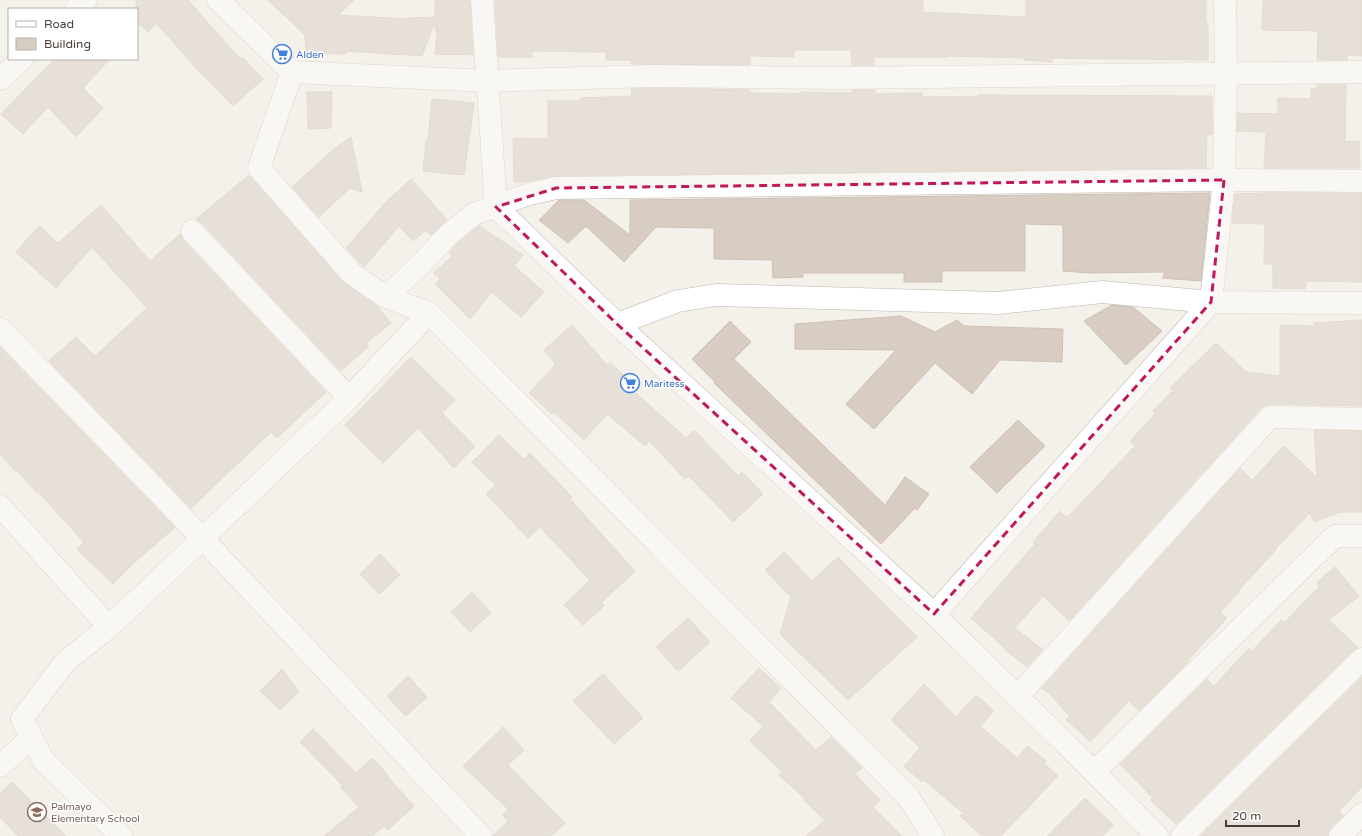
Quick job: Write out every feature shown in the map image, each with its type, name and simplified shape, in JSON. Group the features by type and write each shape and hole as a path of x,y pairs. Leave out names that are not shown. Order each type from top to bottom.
{"street":[{"path":"77,8 86,0"},
{"path":"218,0 292,72 487,81 652,76 836,78 1226,72 1362,72"},
{"path":"482,0 496,207 617,324 934,614 1157,836"},
{"path":"934,614 1210,302 1224,180 1226,72 1225,0"},
{"path":"0,79 21,60"},
{"path":"292,72 259,168 352,274 386,297 429,313 909,798 933,836"},
{"path":"386,297 421,264 448,235 474,214 529,194 556,188 1224,180 1362,181"},
{"path":"192,231 349,398"},
{"path":"617,324 678,301 716,295 998,303 1102,292 1210,302 1362,304"},
{"path":"120,836 43,760 22,720 65,662 109,627 203,538 349,398 429,313"},
{"path":"0,329 73,402 203,538 481,836"},
{"path":"1017,697 1270,417 1362,419"},
{"path":"0,506 109,627"},
{"path":"1094,772 1335,536 1362,536"},
{"path":"1182,836 1362,659"},
{"path":"0,766 31,738"},
{"path":"1340,836 1362,814"}],"highlighted area":[{"path":"1224,180 1211,302 934,614 617,324 496,207 556,188"}],"building":[{"path":"136,0 188,0 240,59 242,57 263,79 233,106 156,23 148,32 138,23 138,8 136,8"},
{"path":"268,0 354,0 338,15 409,19 435,17 435,0 470,0 473,55 435,54 437,31 435,30 435,21 422,56 346,51 346,54 306,53 305,35"},
{"path":"495,0 923,0 923,12 1026,17 1026,0 1206,0 1206,23 1208,23 1208,60 1052,58 1052,62 1024,60 1024,58 947,56 874,57 874,65 852,65 851,50 793,50 794,57 750,56 750,65 631,64 631,60 606,60 606,52 532,51 532,57 498,57"},
{"path":"1263,0 1362,0 1362,56 1347,55 1347,60 1317,60 1318,31 1262,30"},
{"path":"54,60 109,60 83,88 103,108 76,137 48,107 23,134 1,114"},
{"path":"1317,85 1346,85 1345,142 1359,141 1360,168 1264,168 1266,132 1237,131 1238,113 1278,114 1278,98 1311,99 1311,89 1317,89"},
{"path":"631,89 750,90 750,93 800,94 800,92 852,93 852,90 875,90 875,94 922,93 922,97 978,97 978,95 1212,96 1212,135 1207,134 1206,168 556,176 524,182 514,182 513,138 548,139 548,101 581,101 581,98 632,96"},
{"path":"307,92 332,92 331,128 308,129"},
{"path":"432,99 474,103 464,175 423,171"},
{"path":"351,137 362,192 350,188 319,217 292,187 335,148"},
{"path":"249,175 343,282 377,306 391,323 365,344 369,346 341,371 201,222 196,219"},
{"path":"411,179 447,220 431,235 426,230 413,241 399,226 364,267 346,248 385,203"},
{"path":"1210,193 1201,281 1162,278 1164,277 1164,272 1089,273 1063,271 1063,225 1025,224 1025,271 942,271 942,282 904,282 904,273 803,273 803,277 773,278 772,260 714,259 714,228 656,227 624,262 586,226 568,243 539,220 559,200 584,200 630,235 630,200"},
{"path":"1362,193 1362,282 1306,281 1305,289 1273,288 1273,264 1264,264 1265,224 1232,223 1235,194"},
{"path":"101,205 150,261 180,234 183,240 326,392 277,438 271,432 191,508 49,361 76,337 95,356 147,308 92,247 56,288 16,252 39,226 58,243"},
{"path":"479,226 523,255 514,266 544,292 521,317 492,292 470,319 436,285 440,278 434,273 452,256 449,253 457,244"},
{"path":"1112,305 1133,307 1162,331 1126,365 1084,321"},
{"path":"901,316 935,332 957,320 964,326 1063,329 1062,362 1000,360 972,394 935,363 874,429 846,404 896,350 795,349 795,324"},
{"path":"1362,320 1362,406 1270,404 1261,408 1069,621 1043,596 1015,628 1043,650 1027,667 1004,649 1005,648 971,618 1035,544 1033,542 1060,511 1067,518 1135,446 1130,441 1155,414 1153,411 1173,390 1170,388 1216,343 1246,372 1280,376 1280,325 1314,326 1314,323"},
{"path":"730,321 751,342 734,359 885,505 905,477 929,494 917,510 915,508 881,544 714,383 715,382 692,359"},
{"path":"572,325 607,365 610,363 633,383 629,387 686,438 694,430 738,476 742,472 763,494 733,522 689,476 685,479 649,441 645,446 607,414 584,440 554,412 552,414 529,393 556,364 544,350"},
{"path":"0,347 173,525 174,528 135,562 113,584 77,549 84,542 17,470 16,472 0,454"},
{"path":"411,357 455,400 442,413 475,446 454,468 418,428 383,463 345,425"},
{"path":"1018,420 1045,446 997,493 970,467"},
{"path":"1314,430 1362,431 1362,512 1339,512 1314,522 1310,513 1275,549 1276,550 1220,612 1227,618 1187,661 1188,662 1139,711 1129,701 1090,742 1066,720 1070,717 1052,696 1042,688 1240,468 1252,480 1284,446 1317,477"},
{"path":"499,435 524,459 530,453 572,497 570,499 635,571 601,603 604,606 583,625 564,605 590,580 540,527 528,538 486,494 496,485 472,462"},
{"path":"784,552 812,581 838,557 917,637 848,700 780,634 791,597 765,570"},
{"path":"380,554 400,575 379,594 360,574"},
{"path":"1335,567 1359,596 1329,620 1358,648 1353,650 1176,824 1150,800 1153,798 1120,764 1207,679 1214,686 1249,648 1252,651 1281,620 1284,623 1320,586 1317,582"},
{"path":"472,592 491,613 470,632 451,612"},
{"path":"688,618 710,642 678,671 656,647"},
{"path":"759,668 781,688 769,702 816,750 831,737 862,768 855,774 880,800 873,807 902,836 806,836 825,820 779,775 782,772 750,741 763,726 731,698"},
{"path":"282,669 299,692 280,710 260,691"},
{"path":"603,674 643,718 614,744 573,701"},
{"path":"408,676 427,697 406,716 387,696"},
{"path":"1362,677 1362,787 1339,811 1343,816 1331,827 1328,832 1328,836 1200,836"},
{"path":"924,684 956,717 976,695 994,711 980,726 1017,758 1028,746 1046,761 1044,763 1058,776 1001,836 982,836 960,816 963,813 924,780 922,782 904,766 920,748 891,720"},
{"path":"503,727 524,750 508,765 565,823 551,836 493,836 508,821 502,815 508,809 463,766"},
{"path":"313,729 356,773 372,758 414,806 388,830 384,826 373,836 324,836 359,807 341,788 343,786 300,742"},
{"path":"12,782 66,836 18,836 0,817 0,793"},
{"path":"1085,798 1113,825 1103,836 1047,836"}],"place":[{"name":"Alden","path":"282,54"},
{"name":"Maritess","path":"630,383"},
{"name":"Palmayo Elementary School","path":"37,812"}]}
